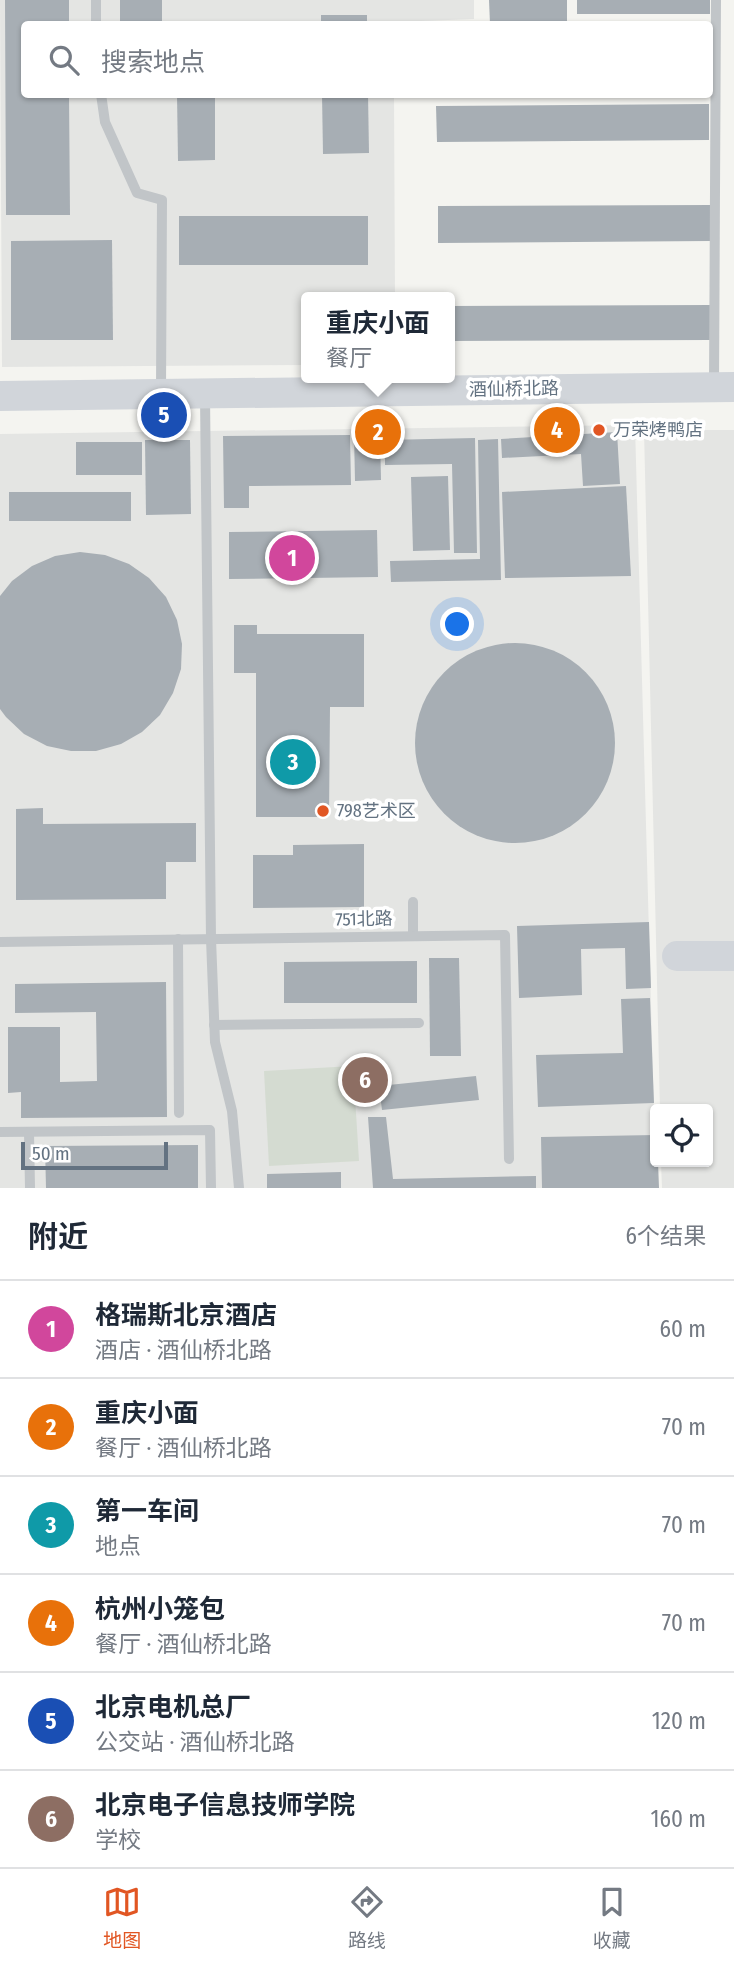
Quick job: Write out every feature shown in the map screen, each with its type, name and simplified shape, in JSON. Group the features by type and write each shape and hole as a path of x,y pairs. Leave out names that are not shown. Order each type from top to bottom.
{"street":[{"name":"酒仙桥北路","path":"0,396 724,387"},
{"path":"677,956 734,956"}],"lane":[{"path":"96,0 96,21"},
{"path":"716,0 724,387"},
{"path":"102,98 105,122 137,193 162,200 161,394"},
{"path":"205,394 214,1025 215,1042 232,1111 239,1188"},
{"path":"413,902 413,936"},
{"name":"751北路","path":"0,942 505,935 509,1159"},
{"path":"178,939 179,1113"},
{"path":"214,1025 419,1023"},
{"path":"0,1132 210,1130 211,1188"},
{"path":"29,1132 30,1188"}],"shaded area":[{"path":"0,0 474,0 474,19 21,21 21,98 394,98 395,292 301,292 301,365 2,367"},
{"name":"798艺术区","path":"635,425 654,1104 650,1104 650,1167 655,1167 656,1188 0,1188 0,434"},
{"path":"644,430 734,430 734,1188 662,1188 661,1167 713,1167 713,1104 660,1104"},
{"path":"353,1066 359,1161 269,1166 264,1071"}],"building":[{"path":"5,0 69,0 69,21 21,21 21,98 69,98 70,215 6,215"},
{"path":"120,0 162,0 162,21 120,21"},
{"path":"489,0 567,0 567,21 490,21"},
{"path":"577,0 710,0 710,14 577,14"},
{"path":"321,15 367,15 367,21 321,21"},
{"path":"177,98 215,98 215,160 178,161"},
{"path":"322,98 368,98 369,153 323,154"},
{"path":"709,104 709,140 437,142 436,106"},
{"path":"710,205 710,241 438,243 438,206"},
{"path":"179,216 368,216 368,265 179,265"},
{"path":"112,240 113,340 11,340 11,241"},
{"path":"710,305 710,340 455,341 455,306"},
{"path":"617,432 620,484 583,486 581,454 502,458 501,439"},
{"path":"354,434 380,434 381,480 355,481"},
{"path":"350,435 351,485 249,486 249,508 224,508 223,436"},
{"path":"475,438 477,553 454,553 452,464 385,465 385,440"},
{"path":"498,439 501,580 391,582 390,561 480,559 478,440"},
{"path":"145,440 190,440 191,514 146,515"},
{"path":"76,442 142,442 142,475 76,475"},
{"path":"448,476 450,550 413,551 411,477"},
{"path":"626,486 631,576 505,578 502,492"},
{"path":"9,492 131,492 131,521 9,521"},
{"path":"377,530 378,577 229,579 229,532"},
{"path":"80,552 105,555 129,564 149,578 166,597 177,620 182,644 181,669 173,693 160,715 142,732 121,744 96,751 71,751 47,746 24,734 0,709 0,596 12,581 32,566 55,556"},
{"path":"234,625 257,625 257,634 364,634 364,707 330,707 329,817 256,817 256,673 234,673"},
{"path":"515,643 553,651 570,660 585,673 598,688 607,705 615,743 607,781 598,798 585,813 570,826 553,835 515,843 477,835 460,826 445,813 432,798 423,781 415,743 423,705 432,688 445,673 460,660 477,651"},
{"path":"43,808 43,824 196,823 196,862 166,862 166,899 16,900 16,809"},
{"path":"364,844 364,907 253,908 253,855 293,855 293,845"},
{"path":"649,922 651,988 626,989 625,948 581,949 582,995 519,998 517,926"},
{"path":"429,958 459,958 461,1056 430,1056"},
{"path":"417,961 417,1003 284,1003 284,962"},
{"path":"166,982 167,1117 21,1118 21,1092 8,1093 8,1027 60,1027 60,1082 97,1081 96,1012 15,1013 15,984"},
{"path":"650,998 654,1103 538,1107 536,1055 623,1053 621,999"},
{"path":"476,1076 479,1100 382,1110 379,1086"},
{"path":"368,1117 386,1117 393,1179 536,1176 536,1188 373,1188"},
{"path":"650,1135 650,1167 658,1167 659,1188 542,1188 541,1137"},
{"path":"198,1145 198,1188 46,1188 45,1146"},
{"path":"341,1172 341,1188 267,1188 267,1174"}],"place":[{"name":"北京电机总厂","path":"164,415"},
{"name":"杭州小笼包","path":"557,430"},
{"name":"万荣烤鸭店","path":"599,430"},
{"name":"重庆小面","path":"378,432"},
{"name":"格瑞斯北京酒店","path":"292,558"},
{"name":"第一车间","path":"293,762"},
{"name":"798艺术区","path":"323,811"},
{"name":"北京电子信息技师学院","path":"365,1080"}]}
